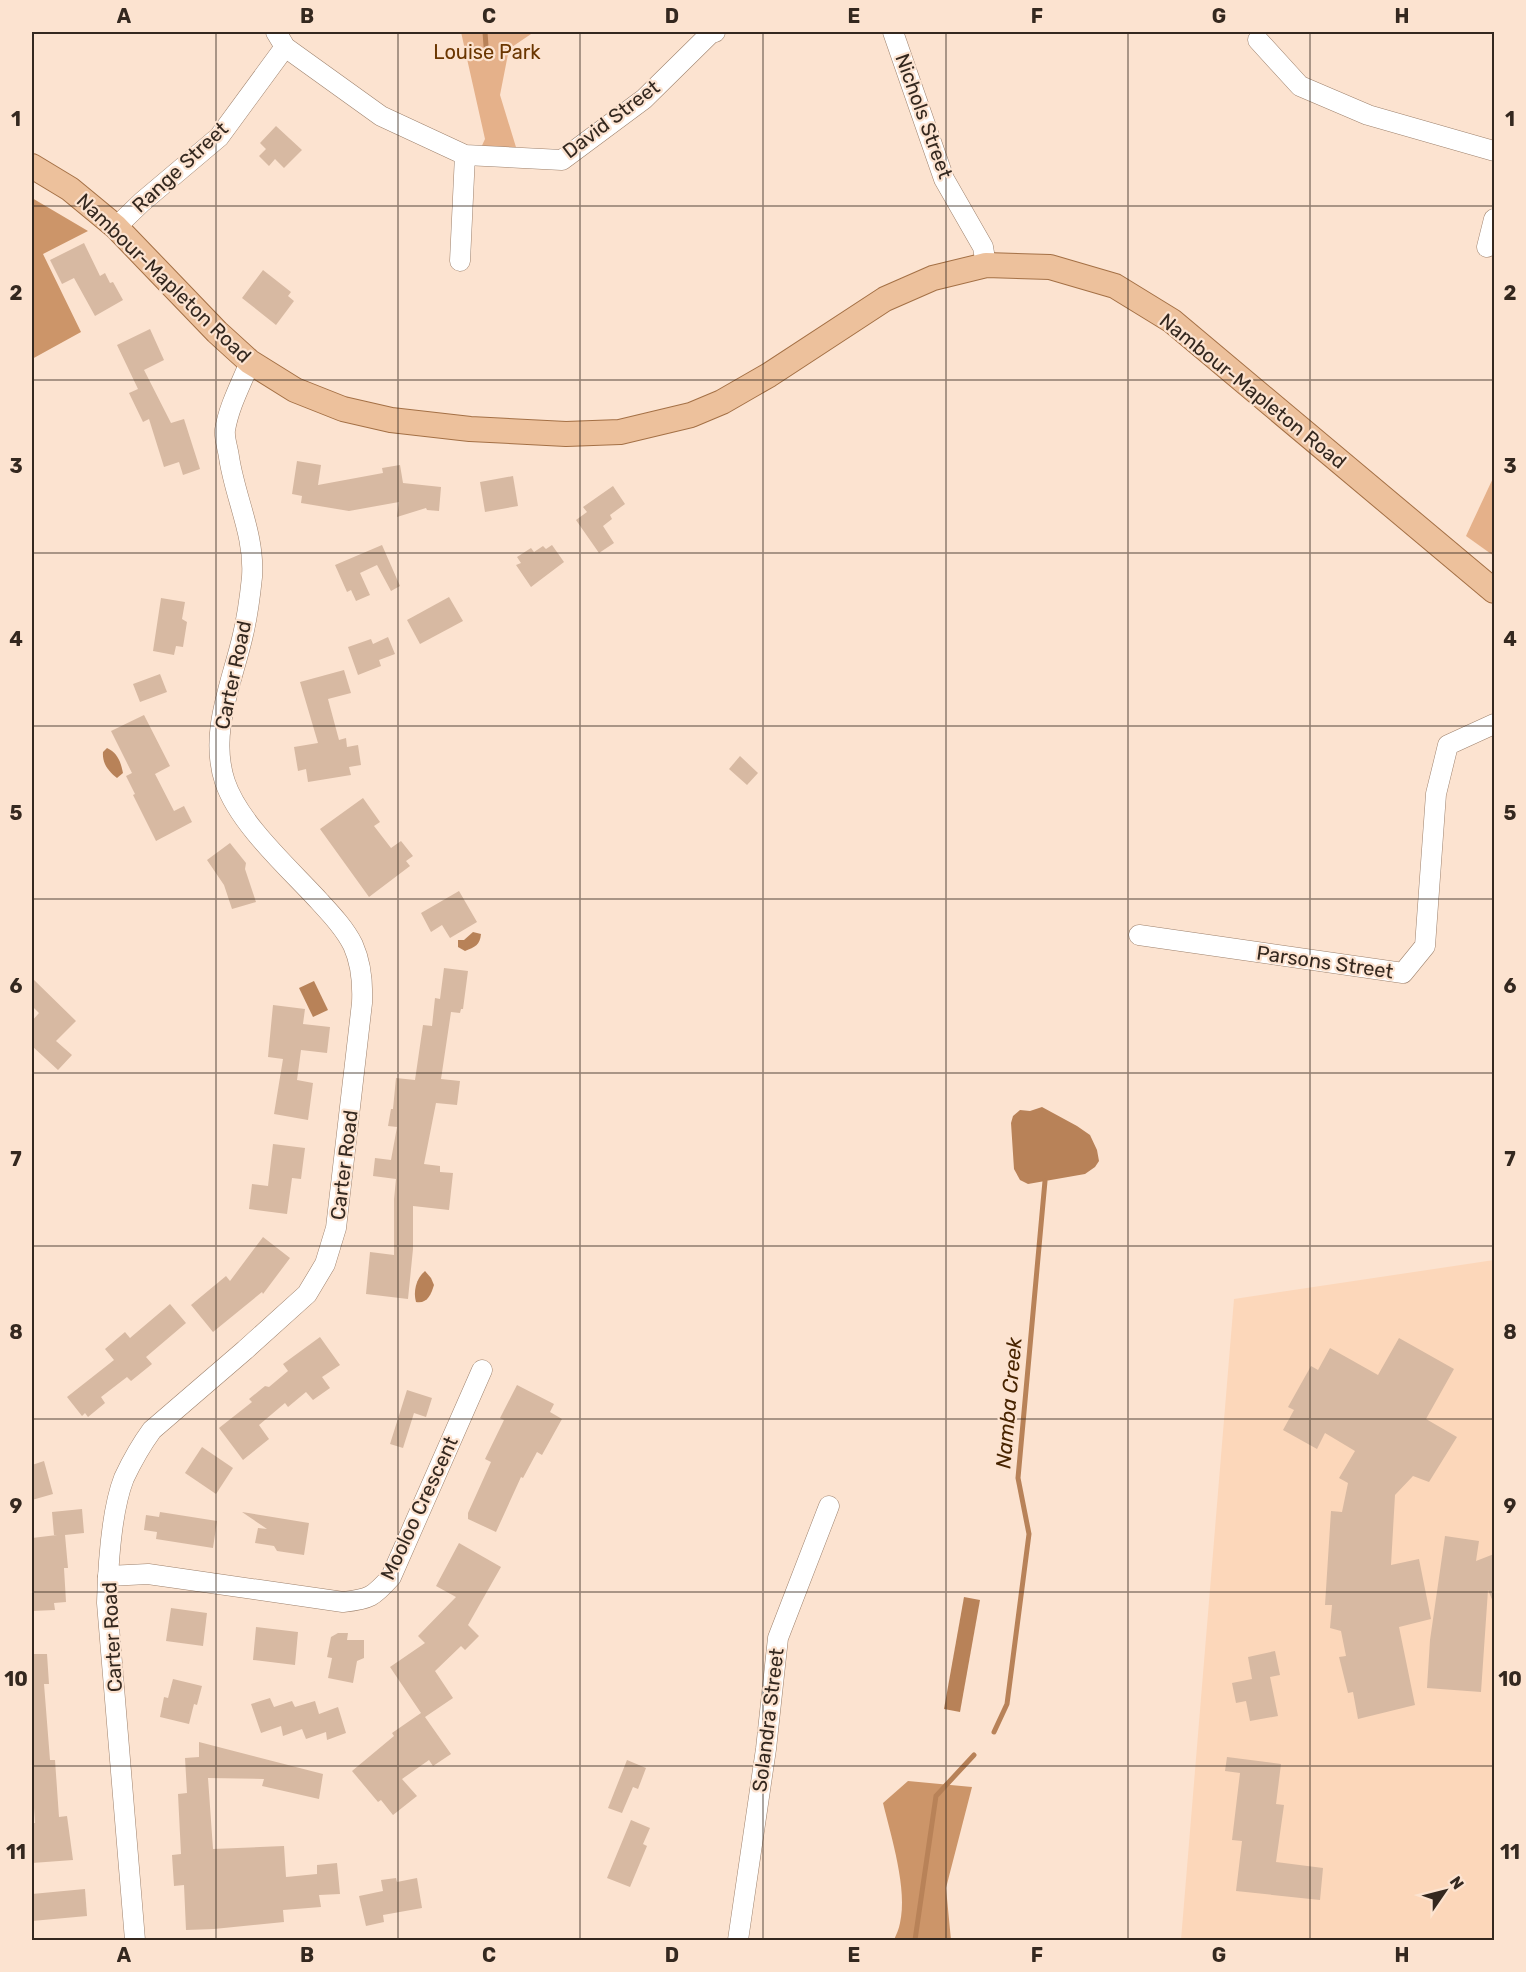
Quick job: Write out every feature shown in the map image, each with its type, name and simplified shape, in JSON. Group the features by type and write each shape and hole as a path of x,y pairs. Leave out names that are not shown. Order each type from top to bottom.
{"main road":[{"name":"Nambour-Mapleton Road","path":"32,165 70,189 116,227 217,332 250,362 295,390 343,410 391,420 470,429 566,434 620,432 688,416 722,402 770,375 885,299 933,278 986,265 1050,267 1115,286 1172,321 1494,591"}],"street":[{"name":"David Street","path":"280,39 381,116 465,155 562,160 644,99 712,32"},
{"name":"Nichols Street","path":"893,32 944,179 983,247 986,265"},
{"name":"Range Street","path":"116,227 219,137 280,39"},
{"path":"1258,40 1300,86 1368,115 1494,151"},
{"path":"460,261 465,155"},
{"path":"1487,248 1494,219"},
{"name":"Carter Road","path":"135,1941 107,1603 114,1522 123,1480 140,1446 152,1430 237,1358 307,1294 325,1264 336,1228 359,1043 363,989 354,947 331,913 260,838 242,814 225,782 220,756 219,730 242,638 253,559 249,532 236,494 225,432 233,403 250,362"},
{"name":"Parsons Street","path":"1139,935 1403,973 1425,946 1436,794 1448,746 1494,723"},
{"name":"Mooloo Crescent","path":"108,1576 148,1574 343,1602 364,1599 377,1593 391,1577 482,1370"},
{"name":"Solandra Street","path":"738,1941 766,1749 778,1638 829,1506"}],"shaded area":[{"path":"32,198 88,231 43,254 81,332 32,359"},
{"path":"107,748 116,755 121,766 123,773 117,778 108,770 105,763 103,752"},
{"path":"473,932 481,934 476,945 465,951 458,947 458,940 464,940"},
{"path":"314,981 328,1010 313,1017 299,988"},
{"path":"1042,1107 1090,1135 1099,1161 1095,1167 1085,1174 1028,1184 1020,1180 1014,1169 1011,1123 1013,1116 1020,1110 1030,1111"},
{"path":"1494,1260 1494,1940 1181,1940 1234,1299"},
{"path":"425,1271 434,1285 426,1300 416,1302 416,1285 419,1277"},
{"path":"964,1597 980,1600 960,1712 944,1709"},
{"path":"908,1781 972,1787 946,1888 951,1940 894,1940 900,1923 902,1895 898,1863 883,1803"}],"green space":[{"name":"Louise Park","path":"461,32 534,32 509,49 500,95 519,157 479,152 485,139"},
{"path":"1494,476 1494,556 1466,536"}],"building":[{"path":"276,126 302,150 284,168 275,159 269,166 259,156 266,149 260,143"},
{"path":"84,243 100,276 105,273 123,300 95,316 74,278 62,284 50,260"},
{"path":"263,270 291,292 288,296 294,301 276,325 242,298"},
{"path":"150,329 164,360 144,370 171,423 184,419 200,469 183,475 179,462 164,467 149,419 143,422 129,393 138,389 117,345"},
{"path":"297,461 321,465 318,485 383,473 382,468 400,465 403,483 441,487 439,511 426,508 397,517 399,502 349,511 301,503 302,496 292,494"},
{"path":"513,476 518,506 485,512 480,482"},
{"path":"613,486 625,504 610,515 612,519 603,526 614,543 599,553 576,520 587,512 583,507"},
{"path":"382,545 400,586 391,591 377,565 360,573 370,595 356,601 351,590 347,592 335,565"},
{"path":"552,545 564,562 531,587 516,565 521,563 517,557 531,548 534,552 543,546 546,549"},
{"path":"449,597 463,621 420,644 407,620"},
{"path":"161,598 185,602 182,619 187,622 183,647 176,646 174,655 153,651"},
{"path":"388,637 395,654 379,660 381,666 358,675 348,647 371,639 373,644"},
{"path":"344,670 351,693 328,699 339,740 346,738 347,747 358,745 361,765 349,767 351,775 308,782 306,769 298,771 294,747 318,743 300,682"},
{"path":"160,674 167,692 140,702 133,684"},
{"path":"144,715 170,766 155,774 174,811 184,806 192,822 156,841 133,795 135,794 126,776 132,773 111,731"},
{"path":"740,756 758,773 747,785 729,769"},
{"path":"363,798 380,822 374,826 391,848 401,841 413,856 406,861 410,866 369,897 320,829"},
{"path":"230,843 246,863 245,869 256,902 232,909 224,885 207,860"},
{"path":"459,891 477,922 450,938 442,925 431,932 421,913"},
{"path":"444,968 468,971 463,1009 460,1013 451,1012 441,1079 460,1081 457,1105 436,1103 424,1164 440,1166 440,1172 453,1173 449,1210 413,1206 413,1249 408,1299 366,1294 370,1252 394,1255 396,1179 373,1176 375,1158 391,1160 397,1127 388,1126 391,1109 393,1109 396,1078 415,1080 423,1025 432,1026 435,998 440,999"},
{"path":"32,978 76,1021 56,1041 72,1055 58,1070 32,1046 32,1021 39,1013 32,1006"},
{"path":"273,1005 305,1009 303,1024 330,1027 327,1053 301,1050 297,1080 313,1083 308,1120 274,1114 283,1059 268,1057"},
{"path":"273,1144 305,1148 301,1179 292,1178 287,1214 249,1209 252,1184 268,1186"},
{"path":"263,1237 290,1258 263,1294 262,1292 213,1332 191,1305 226,1276 230,1281"},
{"path":"170,1304 186,1323 146,1357 152,1364 131,1381 127,1377 101,1397 105,1403 88,1417 85,1413 82,1416 67,1397 114,1360 105,1349 125,1332 130,1338"},
{"path":"320,1337 340,1365 322,1377 330,1388 313,1400 306,1392 288,1407 285,1403 259,1425 269,1439 243,1460 219,1428 252,1402 249,1399 265,1386 269,1387 288,1371 283,1364"},
{"path":"1399,1338 1454,1369 1426,1419 1457,1437 1429,1482 1413,1476 1395,1495 1391,1565 1419,1559 1431,1619 1399,1627 1415,1705 1358,1719 1353,1692 1348,1693 1339,1657 1346,1656 1341,1631 1330,1628 1332,1605 1325,1605 1331,1511 1342,1512 1348,1483 1339,1478 1355,1451 1325,1433 1317,1449 1283,1430 1294,1410 1288,1407 1311,1366 1318,1370 1330,1348 1378,1375"},
{"path":"517,1385 554,1404 550,1412 562,1419 542,1455 537,1452 523,1478 521,1477 496,1532 468,1519 468,1513 491,1462 485,1459 504,1420 500,1418"},
{"path":"407,1390 432,1398 426,1417 414,1413 403,1448 390,1444"},
{"path":"202,1447 233,1468 216,1494 185,1473"},
{"path":"44,1461 53,1494 32,1500 32,1465"},
{"path":"82,1509 84,1533 65,1535 68,1568 64,1568 66,1602 54,1603 55,1610 32,1611 32,1538 57,1535 54,1535 52,1512"},
{"path":"160,1512 217,1521 213,1548 156,1539 157,1532 144,1530 146,1515 159,1517"},
{"path":"242,1512 309,1523 304,1555 277,1551 274,1546 255,1543 258,1528 267,1529"},
{"path":"1445,1536 1479,1541 1476,1561 1494,1554 1494,1604 1488,1590 1481,1692 1427,1688 1430,1640"},
{"path":"459,1543 501,1567 468,1625 479,1636 465,1650 461,1646 435,1671 453,1698 425,1717 451,1754 433,1766 429,1760 402,1779 417,1796 393,1815 381,1800 378,1802 352,1771 394,1736 392,1733 421,1713 390,1667 425,1643 418,1636 456,1597 436,1586"},
{"path":"171,1608 207,1613 203,1646 166,1641"},
{"path":"256,1627 298,1632 295,1665 253,1660"},
{"path":"338,1633 348,1633 347,1640 364,1640 364,1658 357,1661 353,1683 328,1678 332,1658 327,1657 331,1637"},
{"path":"1275,1651 1280,1675 1270,1677 1278,1716 1250,1721 1246,1701 1236,1703 1232,1683 1252,1679 1248,1657"},
{"path":"32,1654 47,1654 49,1684 44,1684 50,1760 55,1760 59,1817 67,1816 73,1860 32,1863 32,1823 35,1823 32,1777"},
{"path":"173,1679 202,1686 189,1724 160,1717 164,1697 168,1698"},
{"path":"270,1698 274,1707 292,1701 295,1707 315,1701 319,1714 338,1707 346,1733 327,1740 326,1732 306,1739 302,1729 283,1736 281,1726 261,1733 251,1704"},
{"path":"199,1742 323,1774 319,1799 262,1786 264,1779 208,1778 213,1849 284,1846 286,1877 317,1874 317,1865 337,1863 340,1894 319,1895 321,1907 283,1910 284,1922 186,1930 184,1885 174,1886 172,1855 181,1854 178,1794 187,1793 185,1758 199,1757"},
{"path":"1227,1757 1281,1764 1276,1804 1284,1805 1276,1862 1323,1868 1320,1900 1236,1891 1242,1841 1232,1840 1240,1773 1225,1771"},
{"path":"627,1760 646,1768 638,1789 633,1787 622,1813 608,1808"},
{"path":"631,1820 650,1828 643,1844 647,1846 630,1887 607,1878"},
{"path":"396,1878 397,1882 417,1878 422,1908 383,1915 384,1922 366,1926 359,1896 383,1891 381,1880"},
{"path":"85,1889 87,1916 32,1921 32,1894"}],"waterway":[{"path":"485,32 486,46"},
{"name":"Namba Creek","path":"994,1732 1007,1704 1029,1534 1018,1478 1045,1181"},
{"name":"Namba Creek","path":"915,1940 936,1796 974,1755"}]}
